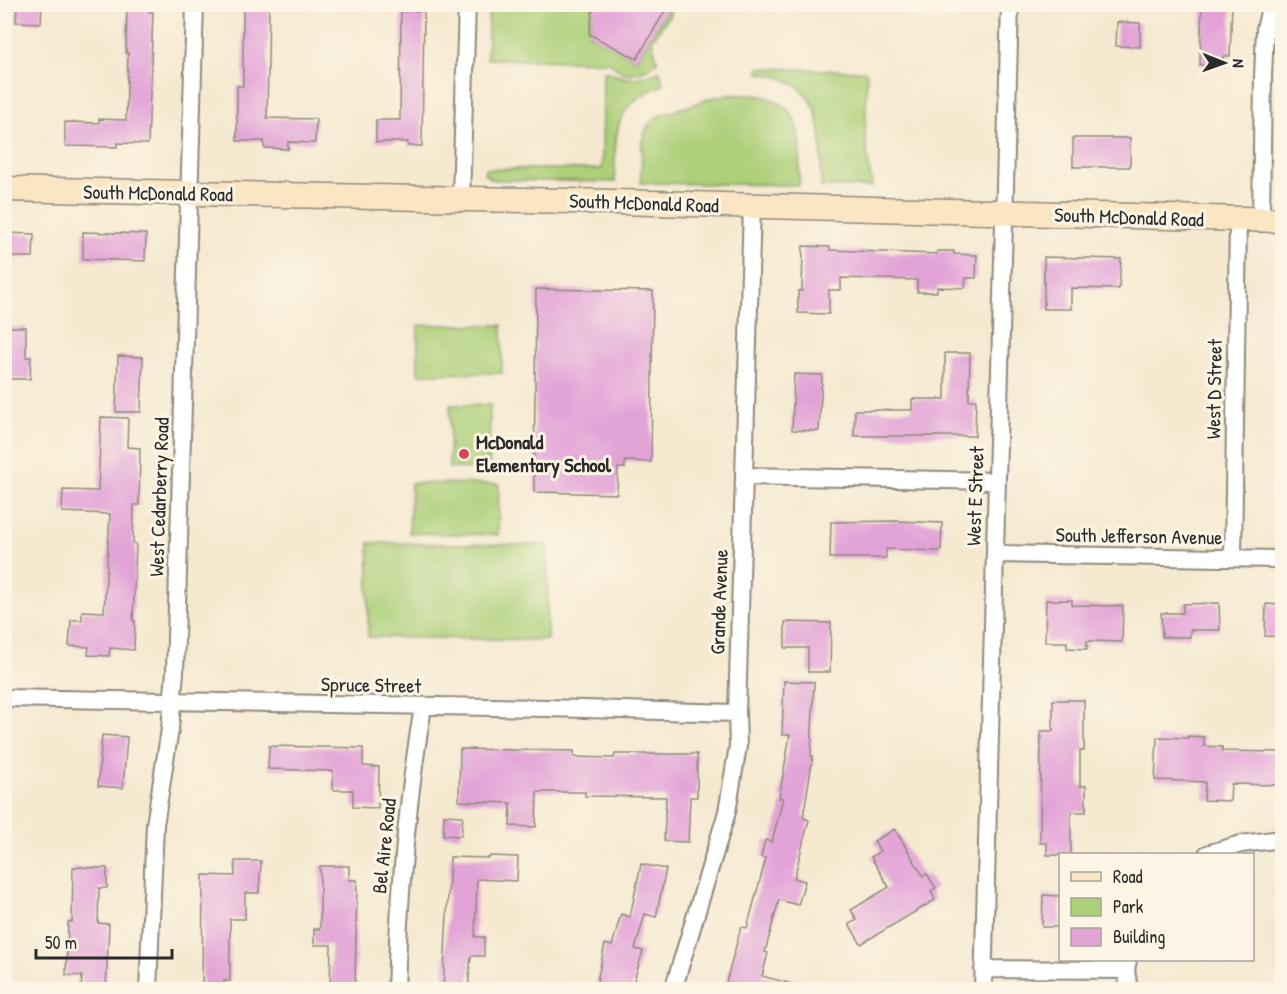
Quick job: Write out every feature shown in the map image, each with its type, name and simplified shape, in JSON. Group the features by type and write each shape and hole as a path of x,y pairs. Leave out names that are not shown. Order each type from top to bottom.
{"street":[{"name":"West Cedarberry Road","path":"148,990 154,825 172,702 175,660 195,4"},
{"path":"461,199 467,4"},
{"name":"West E Street","path":"983,990 1010,4"},
{"name":"West D Street","path":"1233,558 1260,220 1265,29 1271,4"},
{"name":"South McDonald Road","path":"4,189 1260,220"},
{"name":"Grande Avenue","path":"673,990 727,812 738,746 737,713 752,206"},
{"path":"744,476 997,481"},
{"name":"South Jefferson Avenue","path":"995,554 1282,559"},
{"name":"Spruce Street","path":"4,698 737,713"},
{"name":"Bel Aire Road","path":"396,990 402,871 413,764 423,707"},
{"path":"1213,853 1241,844 1282,839"},
{"path":"983,969 1127,965 1129,990"}],"green space":[{"path":"489,5 594,5 589,34 637,59 670,5 670,15 652,40 657,61 655,64 638,72 625,73 609,62 487,59"},
{"path":"759,68 864,71 867,74 865,136 872,187 821,187 820,129 816,112 809,98 798,86 781,78 759,73"},
{"path":"603,71 631,78 660,71 663,85 646,93 625,112 616,136 615,182 497,180 484,174 485,169 602,169"},
{"path":"761,96 776,101 787,109 798,130 799,185 641,183 642,141 648,125 657,117 714,97"},
{"path":"418,325 502,325 502,373 418,374"},
{"path":"450,405 490,405 489,469 449,468"},
{"path":"411,483 499,484 498,535 409,533"},
{"path":"369,543 548,545 547,640 368,637"}],"building":[{"path":"17,4 42,4 41,23 16,22"},
{"path":"127,4 150,4 149,12 153,12 148,144 117,143 117,147 65,146 65,122 99,123 99,119 126,120"},
{"path":"594,4 669,4 637,59 589,34"},
{"path":"1202,4 1232,4 1230,56 1223,56 1223,66 1200,65"},
{"path":"243,5 269,5 267,118 316,119 315,143 288,142 288,149 264,148 264,141 237,141 237,86 243,86"},
{"path":"401,11 424,11 422,146 408,146 408,142 376,142 376,120 400,120"},
{"path":"1117,22 1140,23 1140,47 1116,46"},
{"path":"1073,138 1130,138 1130,167 1073,167"},
{"path":"83,232 146,234 145,261 83,259"},
{"path":"4,233 34,234 33,257 4,257"},
{"path":"803,246 830,247 830,250 937,254 937,251 954,251 954,254 977,255 976,278 966,278 965,288 937,287 937,292 917,292 917,280 841,278 841,290 829,290 829,314 798,313 798,291 802,291"},
{"path":"1044,257 1121,259 1119,289 1071,288 1071,309 1044,309"},
{"path":"536,289 653,291 651,462 625,461 625,468 618,468 617,494 534,492"},
{"path":"6,327 26,327 26,357 31,357 30,379 4,379"},
{"path":"945,353 970,353 969,400 976,400 975,436 854,436 855,410 912,410 912,399 945,399"},
{"path":"118,356 143,357 141,412 116,412"},
{"path":"794,374 822,375 819,431 792,430"},
{"path":"101,417 128,418 127,447 140,448 139,505 134,505 133,543 136,544 134,650 110,648 109,656 88,655 89,647 69,646 71,620 82,620 82,611 104,612 110,514 62,512 63,490 98,491"},
{"path":"831,522 942,523 941,551 886,549 886,558 830,558"},
{"path":"1046,600 1072,600 1072,605 1123,606 1122,642 1087,641 1087,649 1067,648 1067,642 1045,642"},
{"path":"1219,603 1220,630 1190,630 1190,637 1162,637 1161,613 1183,613 1183,604"},
{"path":"1266,604 1282,605 1282,637 1265,636"},
{"path":"785,622 831,623 830,672 808,672 808,648 785,648"},
{"path":"784,681 814,682 811,756 813,756 803,818 809,820 794,878 805,881 798,905 779,900 765,952 768,953 762,976 796,985 795,990 724,990 741,927 747,928 766,858 761,857 765,840 772,842 783,798 779,798 790,735 782,735"},
{"path":"1053,700 1084,700 1084,751 1080,751 1080,786 1086,786 1086,812 1071,812 1071,853 1047,855 1047,843 1040,843 1041,731 1053,731"},
{"path":"102,735 127,737 123,788 98,786"},
{"path":"1188,736 1204,737 1204,746 1222,747 1222,751 1282,752 1282,785 1231,784 1230,801 1204,800 1205,782 1155,780 1157,737 1188,738"},
{"path":"269,746 363,748 363,766 379,767 378,808 353,807 353,790 333,790 333,771 268,769"},
{"path":"460,749 574,751 574,757 614,758 615,754 697,754 697,797 690,797 688,842 664,841 666,797 585,796 585,792 537,792 536,827 510,826 511,803 459,801"},
{"path":"444,815 463,816 461,836 443,835"},
{"path":"895,829 923,876 927,874 936,888 931,891 935,900 861,944 849,924 857,920 851,910 889,887 871,857 880,851 874,841"},
{"path":"490,856 518,857 517,881 477,879 475,937 484,937 484,956 471,956 468,990 443,990 450,857 489,858"},
{"path":"235,861 261,861 259,893 245,893 245,919 230,919 230,981 224,981 224,990 202,990 203,875 235,876"},
{"path":"641,864 666,869 656,917 645,914 635,949 643,951 631,990 595,990 605,944 612,946 621,914 630,917"},
{"path":"320,866 349,866 349,880 357,880 355,990 330,990 331,945 314,945 314,929 320,929"},
{"path":"73,867 107,868 107,888 99,888 98,923 109,924 106,990 81,990 82,976 66,975 68,922 72,922"},
{"path":"1043,895 1059,896 1059,927 1042,927"}],"place":[{"name":"McDonald Elementary School","path":"464,454"}]}
